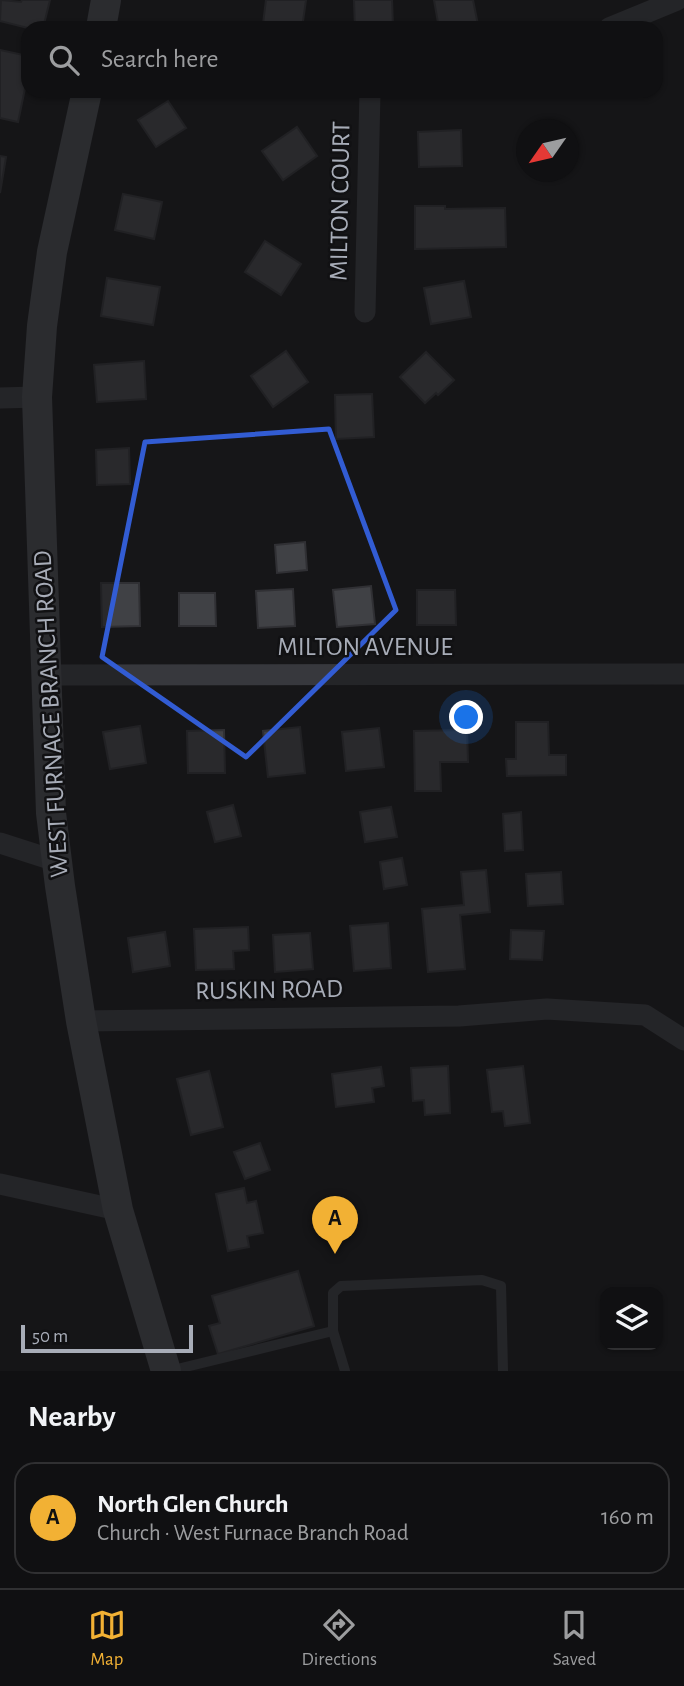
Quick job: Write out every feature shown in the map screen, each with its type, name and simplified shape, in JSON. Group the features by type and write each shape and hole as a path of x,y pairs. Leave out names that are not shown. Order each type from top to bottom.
{"street":[{"path":"102,21 106,0"},
{"path":"626,21 677,0"},
{"name":"WEST FURNACE BRANCH ROAD","path":"85,98 52,252 42,327 37,397 51,813 81,1021 118,1210 167,1371"},
{"name":"MILTON COURT","path":"365,312 370,98"},
{"path":"0,398 37,397"},
{"name":"MILTON AVENUE","path":"46,676 684,674"},
{"path":"0,843 56,861"},
{"name":"RUSKIN ROAD","path":"81,1021 459,1016 547,1009 645,1015 684,1041"},
{"path":"0,1184 118,1210"}],"lane":[{"path":"345,1371 333,1331 333,1293 341,1286 482,1280 501,1286 503,1371"},
{"path":"167,1371 333,1331"}],"highlighted area":[{"path":"329,429 396,610 246,757 102,657 145,442"}],"building":[{"path":"1,0 50,0 45,21 21,21 21,26 0,21"},
{"path":"266,0 306,0 303,21 263,21"},
{"path":"354,0 392,0 393,21 355,21"},
{"path":"434,0 473,0 477,21 438,21"},
{"path":"0,50 21,54 23,98 18,122 0,118"},
{"path":"168,101 186,128 156,147 138,120"},
{"path":"297,127 317,156 283,180 262,151"},
{"path":"461,130 462,166 419,167 418,132"},
{"path":"0,156 6,157 0,193"},
{"path":"123,194 162,202 154,239 115,230"},
{"path":"415,206 445,206 445,209 505,208 506,247 415,249"},
{"path":"265,241 301,264 281,295 245,272"},
{"path":"107,278 160,287 153,325 101,316"},
{"path":"464,281 471,317 431,324 424,288"},
{"path":"286,351 308,382 273,407 251,376"},
{"path":"426,352 454,380 425,403 400,377"},
{"path":"144,361 146,399 97,402 94,365"},
{"path":"372,394 374,437 336,439 335,395"},
{"path":"129,448 130,484 97,485 96,450"},
{"path":"305,542 307,570 277,573 275,545"},
{"path":"101,583 139,583 140,626 102,627"},
{"path":"371,586 375,624 337,627 333,590"},
{"path":"293,589 295,626 258,628 256,591"},
{"path":"417,590 455,590 456,625 417,625"},
{"path":"179,593 215,593 216,626 179,626"},
{"path":"516,722 548,722 549,755 566,755 566,775 507,776 506,759 516,759"},
{"path":"140,726 146,763 110,769 103,732"},
{"path":"300,727 305,773 268,777 263,731"},
{"path":"379,728 384,767 346,771 342,732"},
{"path":"224,730 225,773 188,773 187,731"},
{"path":"467,730 468,762 440,762 441,791 415,791 414,731"},
{"path":"233,805 241,836 215,842 207,812"},
{"path":"391,807 397,837 365,842 360,812"},
{"path":"521,812 523,850 505,851 503,814"},
{"path":"402,858 407,885 384,889 380,862"},
{"path":"486,870 490,912 460,915 465,969 428,972 422,909 464,905 461,872"},
{"path":"561,872 563,904 528,906 526,874"},
{"path":"388,923 391,968 354,971 350,926"},
{"path":"248,927 249,950 233,951 234,969 196,970 194,929"},
{"path":"511,930 544,931 542,960 510,959"},
{"path":"165,932 170,966 133,972 128,938"},
{"path":"310,933 313,969 275,972 273,935"},
{"path":"448,1066 450,1113 425,1115 424,1100 413,1101 411,1068"},
{"path":"523,1066 530,1123 505,1126 503,1111 492,1112 487,1070"},
{"path":"381,1067 384,1086 372,1088 374,1102 336,1107 332,1074"},
{"path":"209,1071 223,1127 191,1135 177,1079"},
{"path":"260,1143 270,1170 245,1179 234,1152"},
{"path":"244,1188 247,1203 256,1201 263,1233 247,1236 249,1247 228,1251 216,1194"},
{"path":"298,1271 314,1326 218,1354 209,1326 220,1323 212,1296"}],"place":[{"name":"North Glen Church","path":"335,1254"}]}
